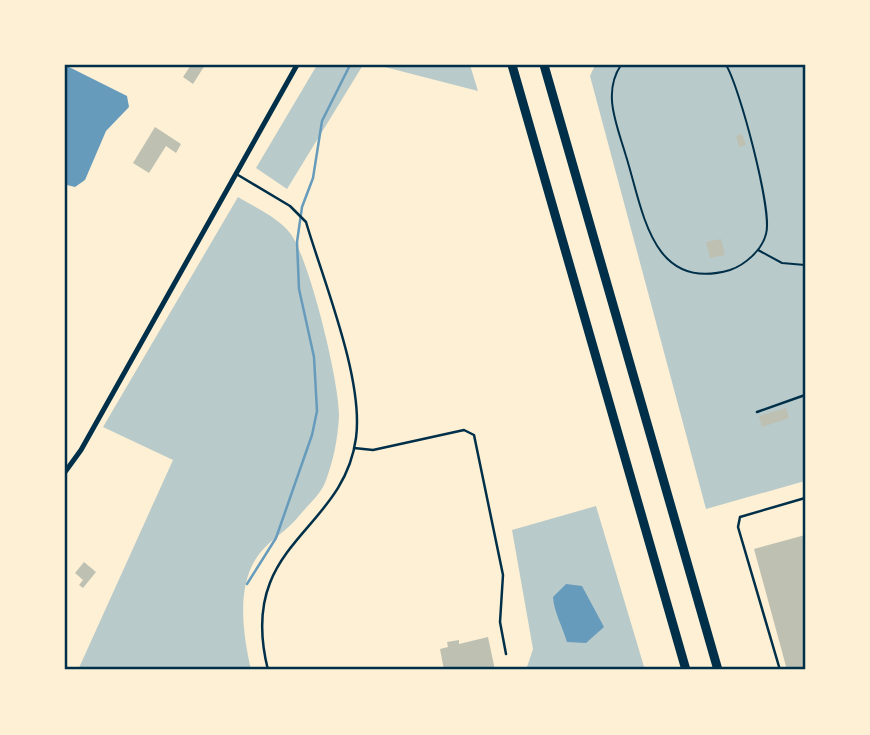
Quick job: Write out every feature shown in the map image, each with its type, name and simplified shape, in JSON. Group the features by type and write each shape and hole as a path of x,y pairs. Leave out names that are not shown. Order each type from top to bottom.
{"highway":[{"path":"512,65 686,670"},
{"path":"544,65 718,670"}],"street":[{"path":"65,472 81,450 238,175 297,65"}],"lane":[{"path":"238,175 290,206 306,222 356,388 354,448 350,463 330,497 288,547 270,579 262,617 262,648 268,670"},
{"path":"757,412 805,395"},
{"path":"354,448 373,450 464,430 474,435 503,575 499,622 506,654"},
{"path":"780,670 738,527 740,517 805,498"}],"path":[{"path":"621,65 612,78 612,108 654,245 669,263 693,273 714,274 738,267 757,250 766,233 765,196 726,65"},
{"path":"757,250 782,263 805,265"}],"shaded area":[{"path":"317,65 363,65 287,189 256,168"},
{"path":"377,65 470,65 478,91"},
{"path":"595,65 805,65 805,481 706,509 590,76"},
{"path":"238,197 285,227 298,246 306,267 322,322 338,400 338,433 328,475 317,496 295,521 264,548 252,565 244,594 243,610 251,670 78,670 173,460 103,427"},
{"path":"596,506 645,670 526,670 533,649 512,530"}],"water":[{"path":"65,65 127,96 129,107 106,131 85,180 75,187 67,185 65,179"},
{"path":"566,584 582,586 604,627 586,643 567,642 557,614 553,597"}],"building":[{"path":"191,65 205,65 193,84 183,77"},
{"path":"155,127 181,144 176,153 166,146 149,173 133,163"},
{"path":"742,134 746,145 739,147 736,136"},
{"path":"721,239 725,255 710,258 706,242"},
{"path":"786,408 789,418 762,427 759,416"},
{"path":"805,535 805,670 787,670 754,549"},
{"path":"84,562 96,572 83,588 79,585 83,580 75,573"},
{"path":"488,637 495,670 444,670 440,649 448,647 447,642 459,640 459,644"}],"waterway":[{"path":"247,584 276,538 312,435 317,411 314,357 299,289 297,242 302,207 313,178 322,121 350,65"}]}
